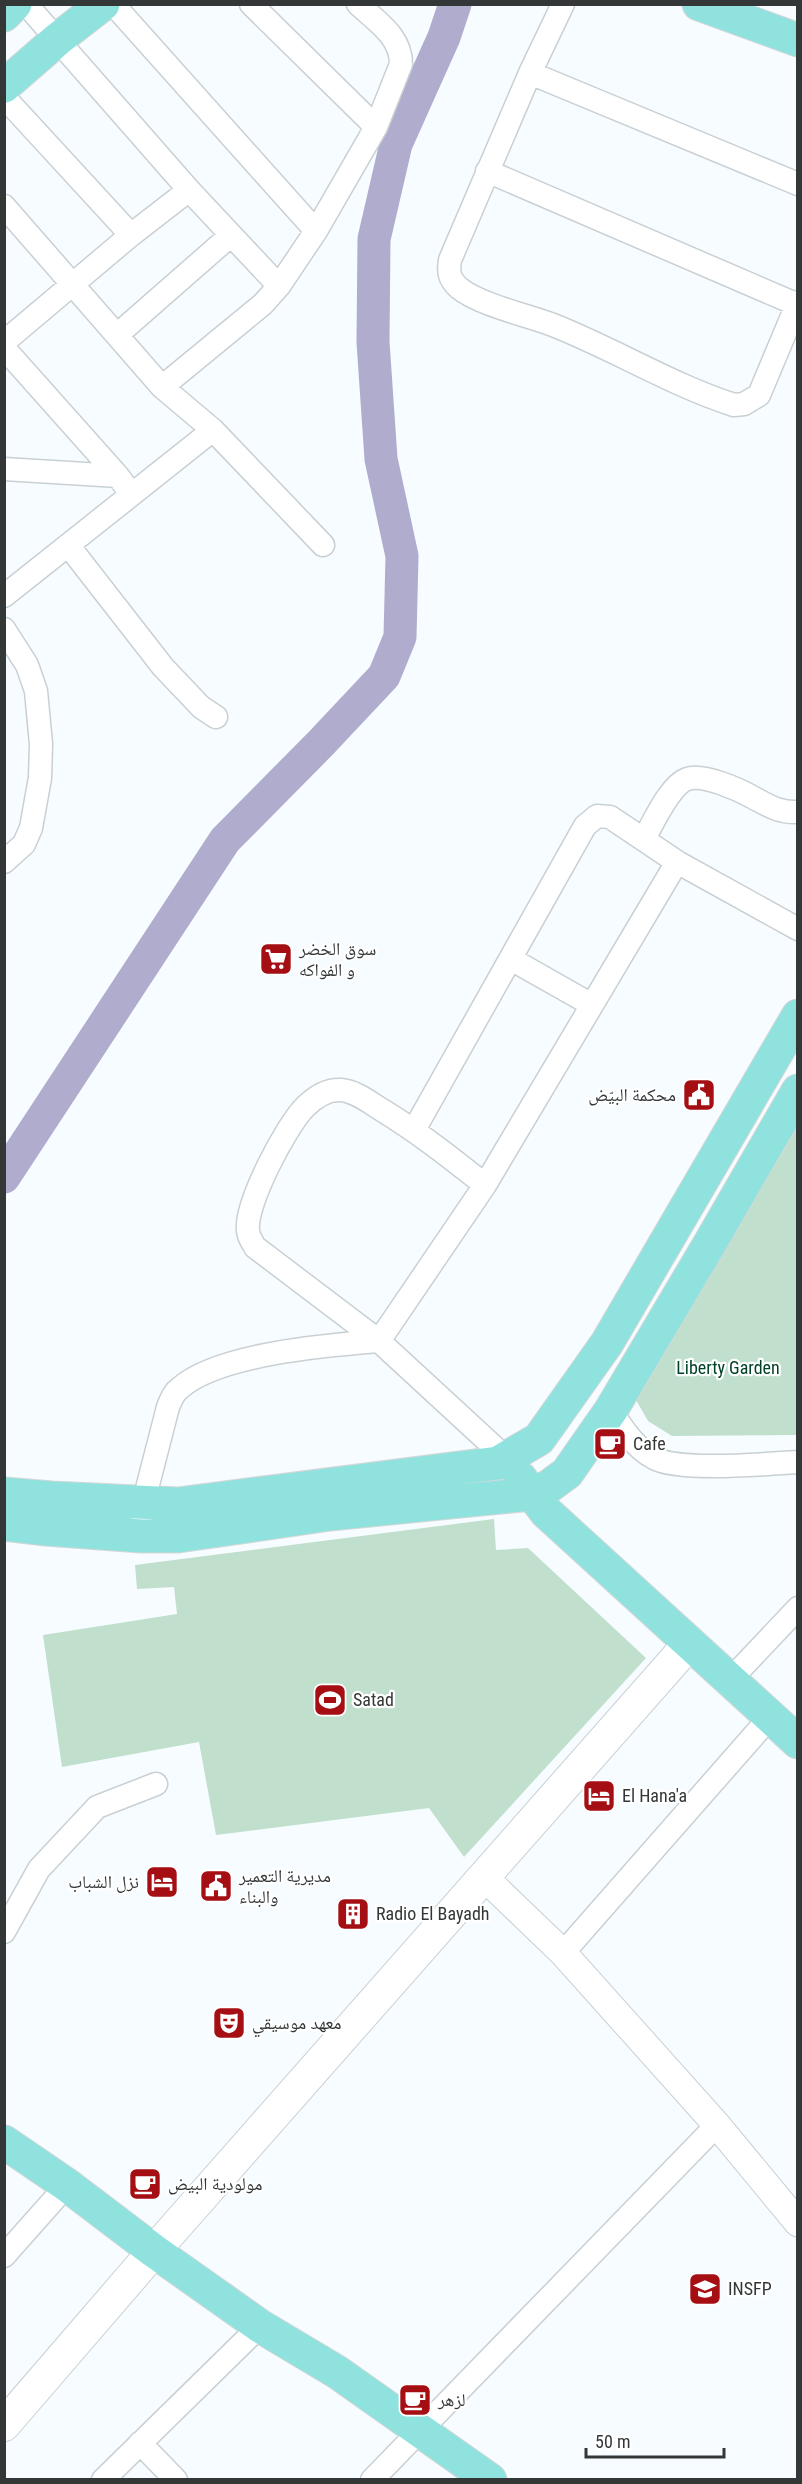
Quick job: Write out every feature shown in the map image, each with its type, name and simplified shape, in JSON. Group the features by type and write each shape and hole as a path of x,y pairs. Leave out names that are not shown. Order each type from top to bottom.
{"main road":[{"path":"4,15 15,4"},
{"path":"4,86 103,4"},
{"path":"715,7 798,40"},
{"path":"4,1524 142,1520 178,1504 475,1466 507,1459 539,1439 607,1343 787,1062 798,1016"},
{"path":"4,1494 142,1520 178,1536 330,1514 531,1494 548,1487 567,1473 611,1410 704,1255 798,1090"},
{"path":"507,1459 546,1512 798,1742"},
{"path":"4,2425 154,2251 689,1644"},
{"path":"4,2142 67,2185 154,2251 260,2326 337,2372 490,2480"}],"street":[{"path":"26,4 230,236 279,286"},
{"path":"113,4 316,231"},
{"path":"251,4 376,127"},
{"path":"162,387 263,304 279,286 316,231 376,127 401,63 401,55 399,45 390,33 358,4"},
{"path":"487,171 797,304 759,394 744,404 734,405 554,326 482,300 460,289 448,272 450,260 487,171 563,4"},
{"path":"530,73 798,184"},
{"path":"4,97 131,235"},
{"path":"4,342 75,285 131,235 189,190"},
{"path":"4,206 162,387 213,430 323,545"},
{"path":"117,335 230,236"},
{"path":"4,348 125,485"},
{"path":"4,596 68,545 125,485 213,430"},
{"path":"4,469 125,485"},
{"path":"68,545 163,667 201,707 216,717"},
{"path":"4,862 24,844 31,828 40,778 36,691 27,665 6,633"},
{"path":"644,839 674,789 689,778 699,778 734,788 773,809 798,812"},
{"path":"414,1130 585,826 593,818 602,815 610,817 677,862 798,929"},
{"path":"379,1341 485,1185 677,862"},
{"path":"511,959 592,1005"},
{"path":"485,1185 414,1130 361,1097 342,1090 331,1090 320,1095 303,1109 268,1165 253,1202 248,1222 249,1238 255,1247 379,1341 507,1459"},
{"path":"142,1520 168,1407 174,1393 181,1386 210,1371 243,1360 341,1344 379,1341"},
{"path":"611,1410 633,1442 653,1458 671,1464 756,1465 798,1462"},
{"path":"730,1680 798,1608"},
{"path":"563,1953 771,1716"},
{"path":"4,1932 39,1869 97,1808 156,1784"},
{"path":"485,1878 563,1953 717,2125 798,2223"},
{"path":"372,2480 717,2125"},
{"path":"4,2256 67,2185"},
{"path":"103,2480 260,2326"},
{"path":"140,2443 176,2480"}],"green space":[{"name":"Liberty Garden","path":"797,1120 797,1435 672,1436 648,1421 636,1400"},
{"name":"Satad","path":"494,1519 496,1550 528,1548 646,1658 464,1857 429,1808 216,1835 199,1742 62,1767 43,1635 177,1614 174,1587 137,1589 135,1565"}],"waterway":[{"path":"4,1177 225,840 384,676 400,637 402,556 381,459 373,342 374,239 396,144 444,37 455,4"}],"place":[{"name":"سوق الخضر و الفواكه","path":"276,959"},
{"name":"محكمة البيّض","path":"699,1095"},
{"name":"Cafe","path":"610,1444"},
{"name":"Satad","path":"330,1700"},
{"name":"El Hana'a","path":"599,1796"},
{"name":"نزل الشباب","path":"162,1882"},
{"name":"مديرية التعمير والبناء","path":"216,1886"},
{"name":"Radio El Bayadh","path":"353,1914"},
{"name":"معهد موسيقي","path":"229,2023"},
{"name":"مولودية البيض","path":"145,2184"},
{"name":"INSFP","path":"705,2289"},
{"name":"لزهر","path":"415,2400"}]}
